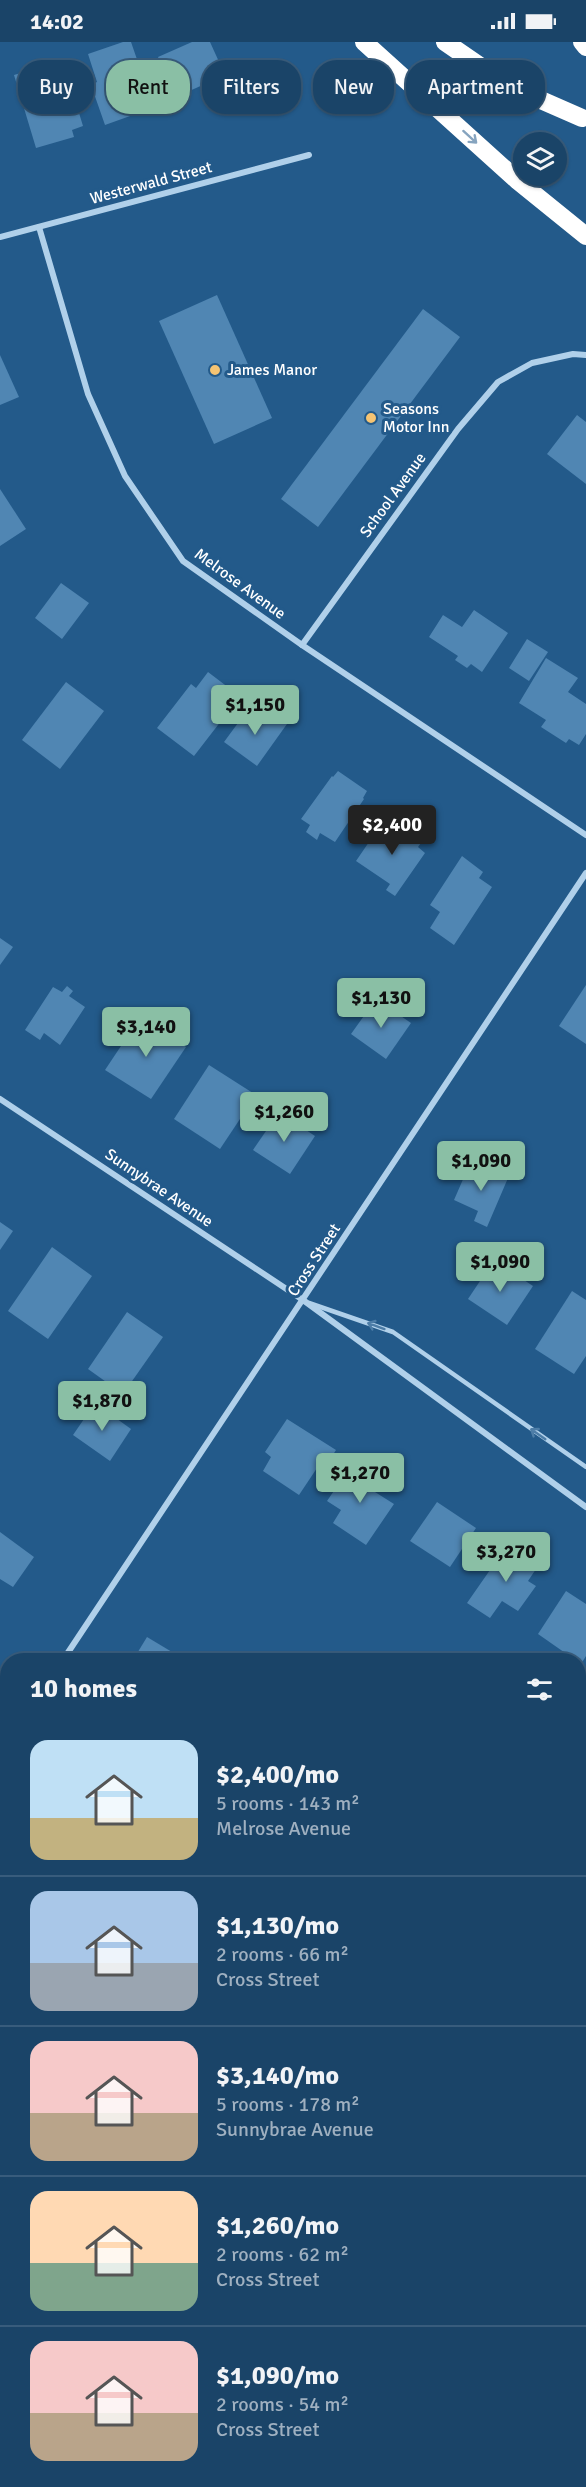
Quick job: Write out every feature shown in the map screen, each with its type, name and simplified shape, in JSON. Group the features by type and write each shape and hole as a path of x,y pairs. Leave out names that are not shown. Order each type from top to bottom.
{"highway":[{"path":"364,42 518,181 586,236"},
{"path":"445,42 509,86 582,118"},
{"path":"582,42 586,47"}],"street":[{"name":"Westerwald Street","path":"0,237 309,155"},
{"name":"Melrose Avenue","path":"39,227 88,394 125,476 183,561 302,645 586,835"},
{"name":"School Avenue","path":"302,645 458,429 498,382 532,363 573,354 586,355"},
{"name":"Cross Street","path":"68,1653 586,873"},
{"name":"Sunnybrae Avenue","path":"0,1099 303,1300 586,1507"}],"lane":[{"name":"Sunnybrae Avenue","path":"303,1300 393,1332 586,1467"}],"building":[{"path":"123,42 131,42 137,60 106,60 106,114 136,114 105,125 94,94 94,84 97,82 94,60 90,60 88,54"},
{"path":"192,42 210,42 218,60 202,60 202,85 190,91 190,60 159,60 158,57"},
{"path":"18,74 18,88 14,75"},
{"path":"26,114 79,114 83,126 72,130 74,137 36,148"},
{"name":"James Manor","path":"217,295 272,418 214,444 159,321"},
{"name":"Seasons Motor Inn","path":"423,309 460,337 318,527 281,499"},
{"path":"0,355 19,397 0,405"},
{"path":"577,415 586,422 586,484 547,454"},
{"path":"0,489 26,529 0,546"},
{"path":"61,583 89,603 62,639 35,618"},
{"path":"474,610 508,633 482,672 471,664 467,668 455,660 458,656 429,637 443,615 462,627"},
{"path":"527,639 548,652 529,681 509,668"},
{"path":"546,658 578,678 568,692 586,704 586,734 579,745 569,739 566,743 541,727 546,720 519,703"},
{"path":"208,672 233,691 221,707 228,712 194,756 157,728 191,684 196,688"},
{"path":"66,682 104,711 60,769 22,740"},
{"path":"249,708 268,721 272,714 287,724 257,766 224,742"},
{"path":"338,771 367,791 335,842 320,833 317,840 306,832 310,825 301,819"},
{"path":"382,823 393,831 398,827 421,843 418,847 425,853 395,896 386,890 390,884 356,861"},
{"path":"462,856 483,872 479,878 492,887 454,945 430,928 440,912 430,905"},
{"path":"0,938 13,947 0,965"},
{"path":"586,985 586,1044 559,1026"},
{"path":"67,986 73,991 69,996 85,1007 60,1045 44,1033 40,1040 25,1030 53,987 62,992"},
{"path":"376,999 411,1023 386,1059 351,1034"},
{"path":"141,1016 186,1047 151,1099 105,1070"},
{"path":"209,1065 256,1095 220,1149 174,1119"},
{"path":"279,1112 315,1136 290,1174 253,1150"},
{"path":"471,1161 508,1178 487,1227 474,1221 478,1211 454,1200"},
{"path":"0,1222 13,1231 0,1250"},
{"path":"52,1247 92,1276 48,1339 8,1311"},
{"path":"494,1260 533,1286 507,1325 468,1299"},
{"path":"572,1291 586,1300 586,1356 574,1374 535,1349"},
{"path":"127,1312 163,1337 123,1394 88,1369"},
{"path":"95,1403 131,1429 110,1461 73,1435"},
{"path":"287,1419 336,1450 322,1472 317,1468 299,1495 263,1471 271,1457 265,1452"},
{"path":"353,1463 381,1482 375,1492 394,1504 366,1545 333,1523 341,1510 327,1501"},
{"path":"437,1502 476,1528 450,1567 410,1541"},
{"path":"0,1532 34,1557 13,1587 0,1579"},
{"path":"506,1547 519,1557 523,1551 540,1563 528,1581 536,1586 518,1611 502,1601 490,1618 467,1603"},
{"path":"566,1591 586,1604 586,1653 565,1653 538,1634"},
{"path":"147,1637 174,1653 137,1653"}],"place":[{"name":"James Manor","path":"215,370"},
{"name":"Seasons Motor Inn","path":"371,418"}]}
